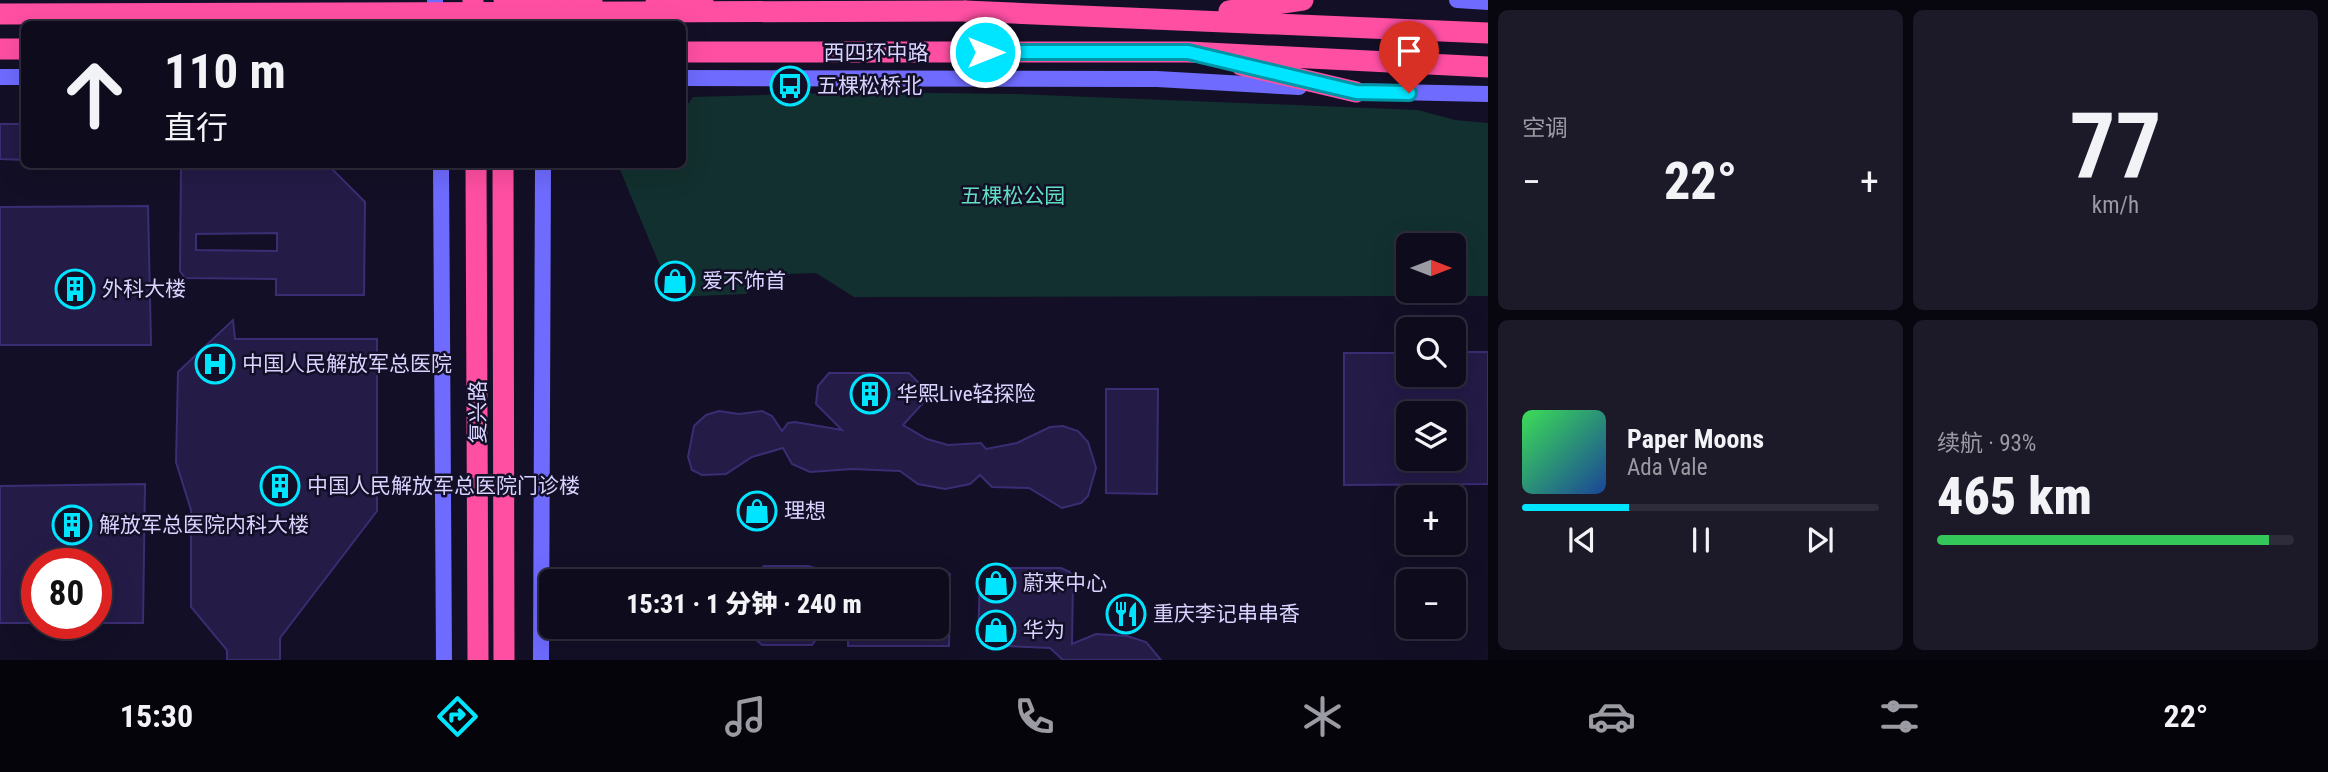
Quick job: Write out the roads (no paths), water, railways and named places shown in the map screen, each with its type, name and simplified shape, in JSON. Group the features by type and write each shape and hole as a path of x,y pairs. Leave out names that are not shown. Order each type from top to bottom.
{"highway":[{"path":"473,0 473,21"},
{"path":"503,21 503,0 658,14 703,0"},
{"path":"1107,0 1135,16"},
{"path":"1184,18 1303,0"},
{"name":"西四环中路","path":"0,14 965,11 1184,18 1488,33"},
{"path":"0,49 21,49"},
{"name":"西四环中路","path":"686,52 1188,52 1488,67"},
{"path":"1188,52 1356,92"},
{"name":"复兴路","path":"476,168 478,660"},
{"name":"复兴路","path":"503,168 504,660"}],"street":[{"path":"435,0 435,21"},
{"path":"1457,0 1488,2"},
{"path":"0,77 21,77"},
{"name":"西四环中路","path":"686,78 1157,79 1254,82 1356,92 1488,94"},
{"name":"复兴路","path":"441,168 444,660"},
{"path":"541,660 543,168"}],"place":[{"name":"五棵松桥北","path":"790,86"},
{"name":"爱不饰首","path":"675,281"},
{"name":"外科大楼","path":"75,289"},
{"name":"中国人民解放军总医院","path":"215,364"},
{"name":"华熙Live轻探险","path":"870,394"},
{"name":"中国人民解放军总医院门诊楼","path":"280,486"},
{"name":"理想","path":"757,511"},
{"name":"解放军总医院内科大楼","path":"72,525"},
{"name":"蔚来中心","path":"996,583"},
{"name":"重庆李记串串香","path":"1126,614"},
{"name":"华为","path":"996,630"}],"park label":[{"name":"五棵松公园","path":"1013,196"}]}
